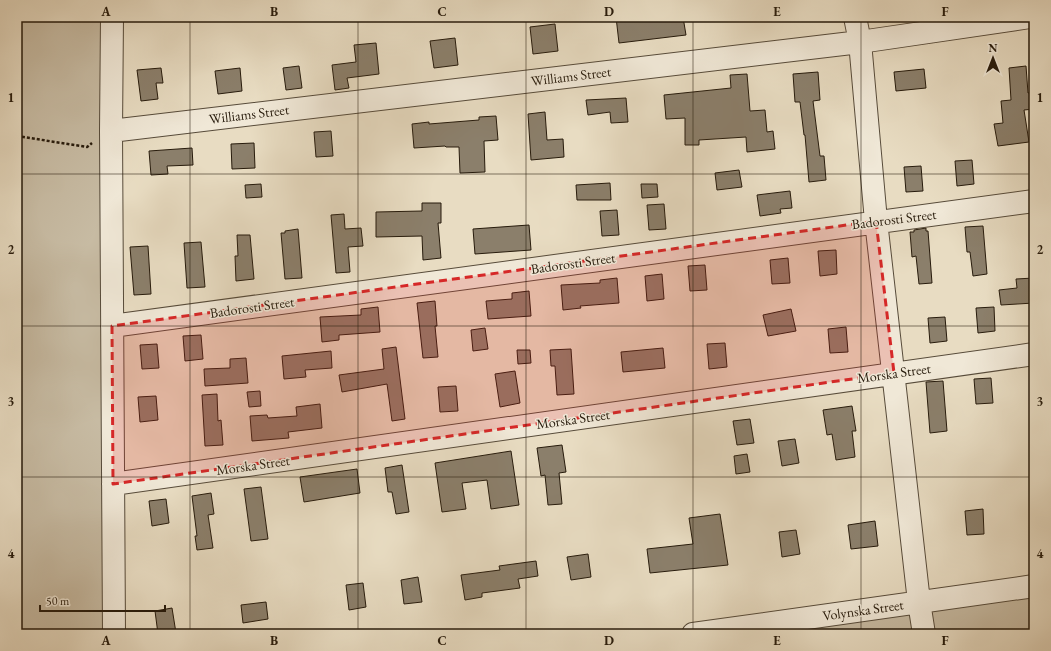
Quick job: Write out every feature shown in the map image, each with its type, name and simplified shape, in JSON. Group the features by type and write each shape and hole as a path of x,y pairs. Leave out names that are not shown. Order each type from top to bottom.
{"street":[{"path":"112,17 111,130 114,634"},
{"path":"855,17 860,42 876,221 919,602 924,634"},
{"name":"Williams Street","path":"111,130 860,42 1030,17"},
{"name":"Badorosti Street","path":"112,326 1034,200"},
{"name":"Morska Street","path":"113,484 1034,354"},
{"name":"Volynska Street","path":"693,634 1034,586"}],"path":[{"path":"17,136 87,147 111,130"}],"highlighted area":[{"path":"876,221 894,373 113,484 112,326"}],"shaded area":[{"path":"17,17 106,17 108,634 17,634"},
{"path":"1034,591 1034,634 725,634"}],"building":[{"path":"616,17 683,17 686,35 619,43"},
{"path":"555,24 558,51 533,54 530,27"},
{"path":"455,38 458,65 434,68 430,41"},
{"path":"376,43 379,74 347,78 349,88 335,90 332,65 356,62 354,45"},
{"path":"299,66 302,88 286,90 283,68"},
{"path":"1026,66 1028,93 1034,92 1034,109 1024,110 1029,142 998,146 994,124 1003,123 1001,101 1011,100 1009,68"},
{"path":"161,68 163,83 156,83 158,99 141,101 137,70"},
{"path":"240,68 242,91 218,94 215,71"},
{"path":"924,69 926,88 896,91 894,72"},
{"path":"818,72 820,100 813,101 820,156 824,156 826,180 809,182 805,135 800,102 795,102 793,74"},
{"path":"747,74 750,111 765,110 767,132 773,131 775,149 747,152 746,137 699,140 699,145 685,145 685,118 666,119 664,95 731,88 730,75"},
{"path":"626,98 628,122 611,123 610,112 588,115 586,100"},
{"path":"545,112 547,140 563,139 564,157 531,160 528,114"},
{"path":"496,116 498,140 484,141 485,172 460,173 459,147 445,146 414,148 412,124 479,120 479,117"},
{"path":"331,131 333,156 316,157 314,132"},
{"path":"254,143 255,168 232,169 231,144"},
{"path":"192,148 193,165 167,166 168,174 151,175 149,151"},
{"path":"972,160 974,184 957,186 955,161"},
{"path":"921,166 923,191 906,192 904,167"},
{"path":"739,170 742,187 717,190 715,173"},
{"path":"610,183 611,200 577,200 576,185"},
{"path":"261,184 262,197 246,198 245,185"},
{"path":"641,184 657,184 658,197 642,198"},
{"path":"790,191 792,208 780,209 781,213 760,216 757,195"},
{"path":"422,203 441,203 441,223 438,223 441,258 423,260 422,236 376,237 376,212 422,211"},
{"path":"664,204 666,229 649,230 647,205"},
{"path":"617,210 619,235 602,236 600,211"},
{"path":"344,214 345,229 361,228 363,246 348,247 350,272 336,273 331,215"},
{"path":"529,225 531,250 475,254 473,229"},
{"path":"983,226 987,274 973,276 970,252 967,252 965,227"},
{"path":"926,228 926,231 928,231 932,283 919,284 916,256 912,257 910,232"},
{"path":"298,229 302,278 285,279 281,233"},
{"path":"237,235 250,235 254,279 236,281 235,256 238,256"},
{"path":"201,242 205,287 187,288 184,243"},
{"path":"148,246 151,294 134,295 130,247"},
{"path":"836,250 837,274 820,276 818,251"},
{"path":"788,258 790,283 772,284 770,260"},
{"path":"705,265 707,290 690,291 688,266"},
{"path":"662,274 664,299 647,301 645,276"},
{"path":"617,278 619,303 580,306 581,308 563,310 561,285 600,283 600,280"},
{"path":"1034,278 1034,303 1001,305 999,290 1017,288 1016,279"},
{"path":"529,291 531,316 488,319 486,301 512,299 512,293"},
{"path":"435,301 437,326 435,326 438,357 423,358 417,303"},
{"path":"378,307 380,332 339,335 339,340 322,342 320,317 361,315 361,309"},
{"path":"994,307 995,331 978,333 976,308"},
{"path":"791,309 796,331 768,336 763,315"},
{"path":"945,317 947,341 930,343 928,318"},
{"path":"846,327 848,352 830,353 828,329"},
{"path":"485,328 488,349 473,351 471,330"},
{"path":"201,335 203,359 185,361 183,336"},
{"path":"725,343 727,367 709,369 707,344"},
{"path":"157,344 159,368 142,369 140,345"},
{"path":"396,347 405,419 392,421 387,384 342,392 339,375 384,369 382,349"},
{"path":"663,348 665,368 623,372 621,352"},
{"path":"571,349 574,394 557,395 555,366 551,366 550,350"},
{"path":"517,350 530,350 531,363 518,364"},
{"path":"331,351 332,368 305,370 306,377 284,379 282,356"},
{"path":"246,358 248,383 205,386 204,369 230,368 230,359"},
{"path":"515,371 520,403 500,407 495,374"},
{"path":"991,378 993,403 976,404 974,379"},
{"path":"943,381 947,431 930,433 926,382"},
{"path":"456,386 458,411 440,412 438,387"},
{"path":"260,391 261,406 249,407 247,392"},
{"path":"217,394 218,421 221,420 223,445 205,446 202,395"},
{"path":"156,396 158,420 140,422 138,397"},
{"path":"320,404 322,428 288,432 289,438 252,441 250,416 267,415 268,418 297,416 296,407"},
{"path":"852,406 856,431 852,431 855,457 836,460 832,434 827,435 823,410"},
{"path":"750,419 754,443 737,445 733,421"},
{"path":"795,439 799,463 782,466 778,441"},
{"path":"562,445 566,472 559,473 562,504 548,505 545,475 541,476 537,448"},
{"path":"511,451 519,505 491,509 487,480 462,483 466,509 442,512 435,463"},
{"path":"747,454 750,472 736,474 734,456"},
{"path":"402,465 409,512 396,514 392,492 388,492 385,468"},
{"path":"357,469 360,493 304,502 300,477"},
{"path":"261,487 268,539 251,541 244,489"},
{"path":"211,493 214,514 208,515 213,548 197,550 195,536 197,536 192,496"},
{"path":"166,499 169,523 152,526 149,501"},
{"path":"983,509 984,534 967,535 965,511"},
{"path":"720,514 728,565 650,573 647,549 693,544 689,518"},
{"path":"875,521 878,546 851,549 848,525"},
{"path":"796,530 800,554 782,557 779,532"},
{"path":"588,554 591,577 571,580 567,557"},
{"path":"536,561 538,576 518,579 520,588 482,593 482,597 465,600 461,575 500,570 499,566"},
{"path":"418,577 422,602 404,604 401,580"},
{"path":"363,583 366,607 349,610 346,585"},
{"path":"266,602 268,619 243,623 241,605"},
{"path":"172,608 176,633 158,634 155,611"}]}
